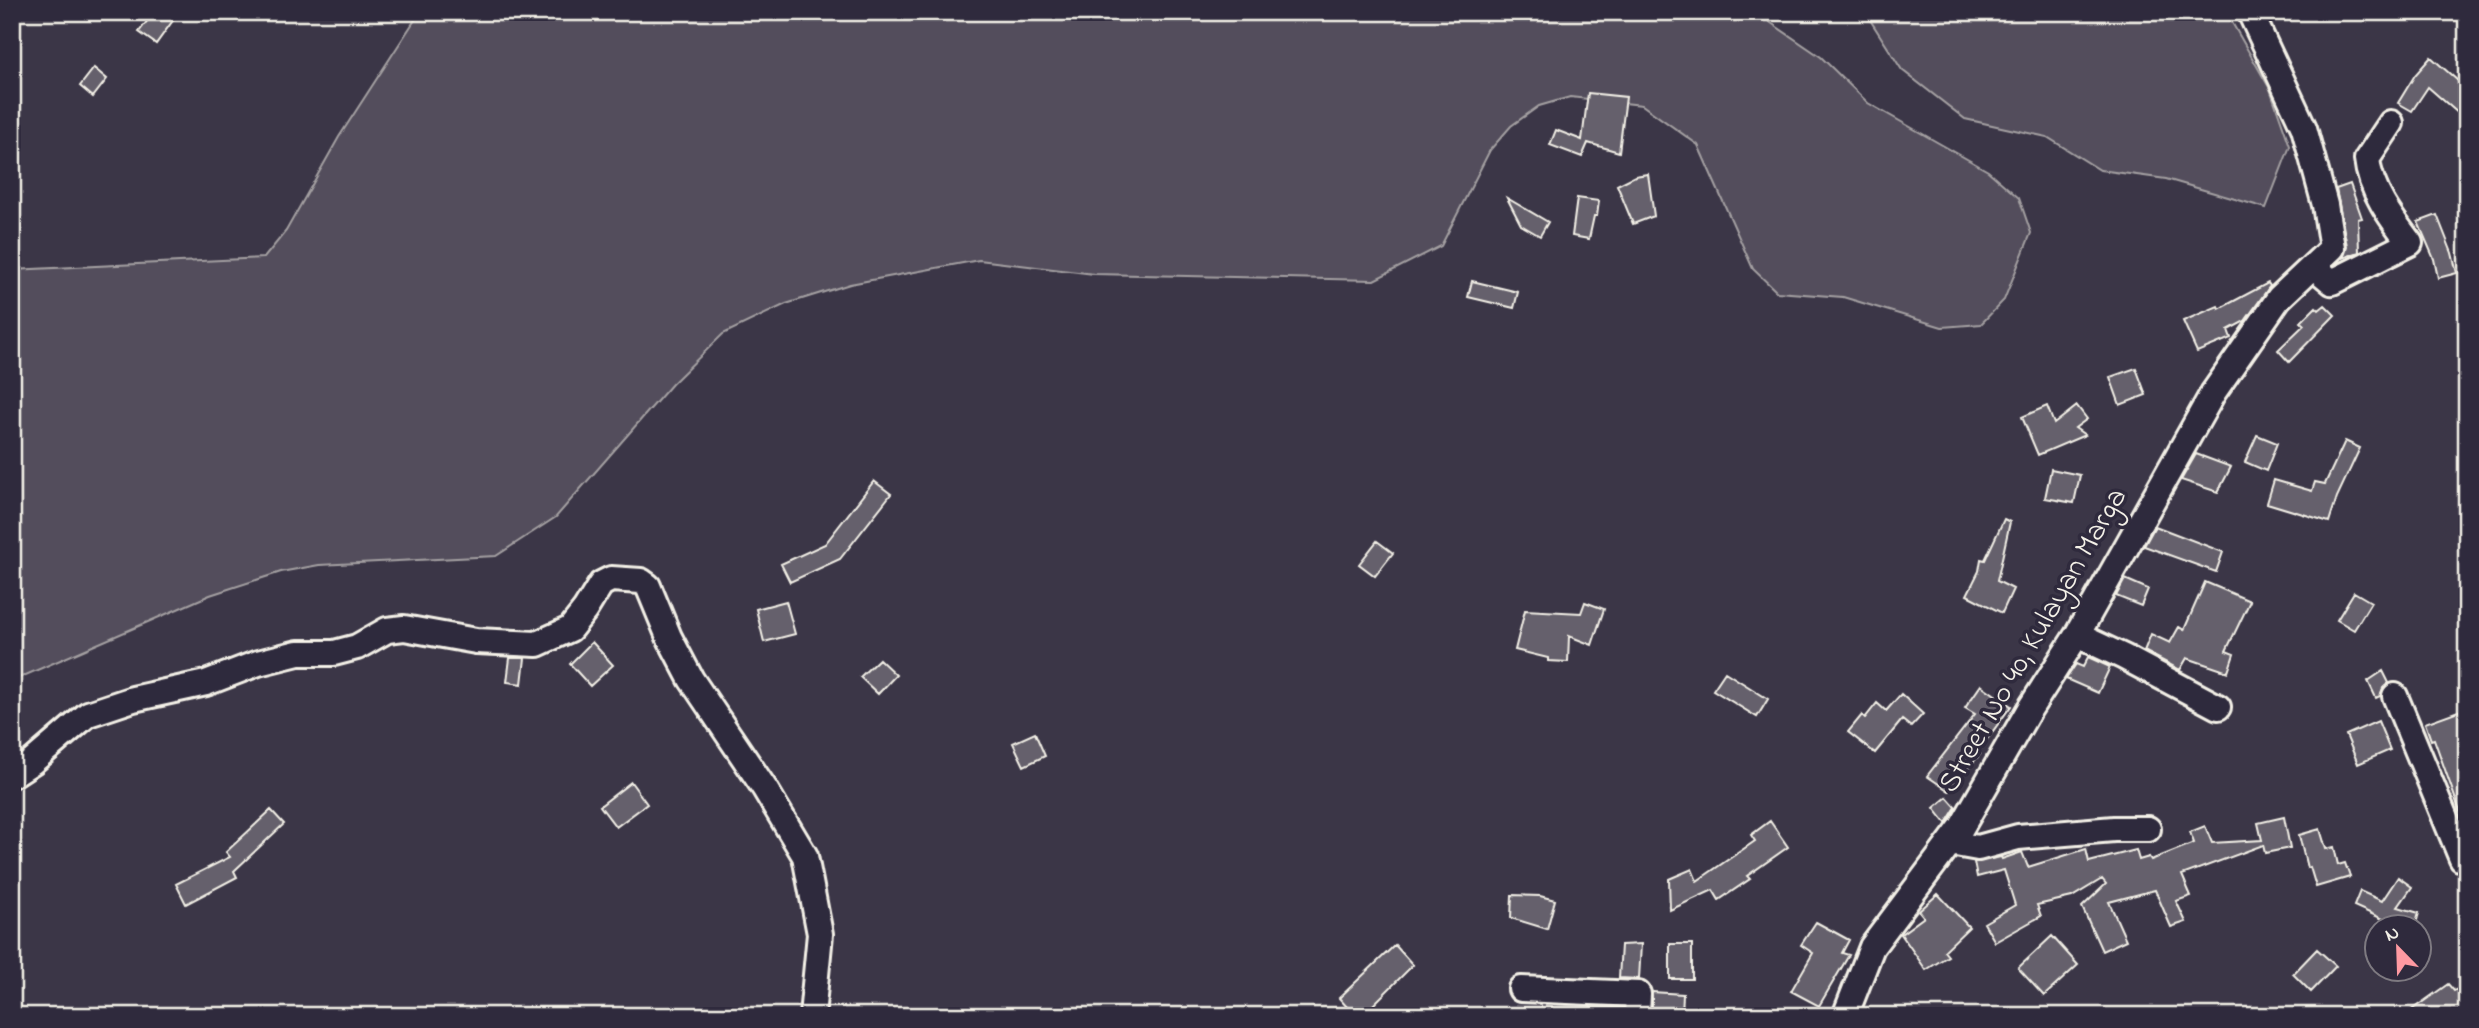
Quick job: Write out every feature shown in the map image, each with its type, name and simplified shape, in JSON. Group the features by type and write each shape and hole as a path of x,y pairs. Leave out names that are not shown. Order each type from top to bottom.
{"street":[{"name":"Street No 40, Kulayan Marga","path":"1844,1016 1872,947 1950,843 2077,635 2213,393 2279,298 2332,248 2325,205 2304,128 2250,12"},
{"path":"2313,266 2332,282 2410,243 2392,219 2368,175 2367,159 2391,123"},
{"path":"12,775 32,762 88,714 133,699 206,683 258,663 298,653 334,653 357,647 387,630 404,628 476,641 537,644 570,629 601,584 611,579 641,581 651,591 669,637 691,679 765,789 805,856 820,934 812,1016"},
{"path":"2077,635 2218,707"},
{"path":"2395,696 2462,859 2467,859"},
{"path":"1950,843 1978,848 2018,837 2148,829"},
{"path":"1521,989 1638,994 1637,1016"}],"shaded area":[{"path":"420,12 1755,12 1821,57 1868,103 1988,171 2019,198 2031,233 2004,300 1981,324 1942,327 1843,297 1777,292 1753,269 1698,145 1642,105 1570,97 1539,106 1511,126 1490,150 1441,246 1374,280 1094,274 979,260 850,284 786,304 723,334 672,384 556,517 496,556 319,565 281,572 210,595 12,681 12,270 264,258 286,231 339,137"},
{"path":"1865,12 2226,12 2270,89 2290,146 2266,208 2166,179 2100,170 2047,137 1965,119 1902,70"}],"building":[{"path":"154,12 163,12 174,19 156,44 139,32"},
{"path":"2431,57 2467,89 2467,121 2428,87 2412,111 2398,103 2415,75"},
{"path":"94,68 107,79 93,97 80,86"},
{"path":"1588,93 1626,97 1619,152 1588,143 1582,157 1550,145 1556,130 1582,140"},
{"path":"1648,174 1654,216 1633,224 1617,185 1635,176"},
{"path":"2350,184 2362,218 2358,219 2359,252 2343,258 2347,246 2336,189"},
{"path":"1507,198 1548,222 1540,236 1521,225"},
{"path":"1577,198 1599,201 1589,239 1572,236"},
{"path":"2437,215 2457,273 2438,278 2434,259 2418,222"},
{"path":"1472,281 1518,292 1514,308 1468,297"},
{"path":"2268,283 2270,286 2245,321 2228,330 2231,338 2197,352 2183,321 2218,306 2219,309"},
{"path":"2325,305 2335,315 2289,362 2278,350 2304,325 2301,322 2316,307 2319,310"},
{"path":"2136,368 2146,395 2120,405 2110,377"},
{"path":"2047,406 2054,424 2077,406 2087,419 2075,428 2085,435 2038,455 2022,417"},
{"path":"2257,435 2277,443 2266,471 2245,462"},
{"path":"2345,441 2360,448 2337,497 2329,522 2267,503 2274,480 2312,491 2315,482 2325,484"},
{"path":"2196,454 2231,467 2218,492 2181,480"},
{"path":"2051,469 2080,475 2074,503 2045,498"},
{"path":"874,481 891,494 840,559 790,582 781,564 825,544"},
{"path":"2004,519 2010,522 1997,581 2013,589 2002,613 1967,595 1979,571 1981,559 1985,560"},
{"path":"2155,526 2223,552 2216,572 2144,546"},
{"path":"1377,541 1393,553 1375,576 1359,564"},
{"path":"2125,579 2148,589 2141,606 2116,596"},
{"path":"2205,582 2250,601 2226,651 2234,654 2228,672 2187,658 2180,670 2144,651 2151,634 2170,643 2179,627 2184,630"},
{"path":"2354,592 2371,602 2354,630 2337,620"},
{"path":"786,601 795,634 764,642 756,609"},
{"path":"1585,602 1604,609 1592,645 1569,636 1568,662 1548,661 1548,658 1515,650 1525,610 1581,613"},
{"path":"592,642 613,665 590,686 570,664"},
{"path":"2088,657 2110,667 2098,693 2066,679 2076,664 2083,667"},
{"path":"510,658 525,658 522,684 507,682"},
{"path":"879,659 896,675 878,694 860,677"},
{"path":"2383,671 2389,683 2376,698 2368,681"},
{"path":"1725,672 1768,699 1757,717 1713,690"},
{"path":"1981,685 2011,706 1978,752 1980,754 1949,791 1927,776 1975,714 1965,708"},
{"path":"1901,694 1923,714 1911,727 1902,720 1875,753 1848,732 1862,715 1865,718 1877,703 1886,711"},
{"path":"2461,710 2467,726 2467,831 2434,739 2431,740 2425,723"},
{"path":"2378,721 2390,750 2358,764 2346,735"},
{"path":"1035,733 1045,756 1024,766 1013,743"},
{"path":"631,782 647,804 616,827 600,806"},
{"path":"1947,797 1956,807 1946,823 1934,808"},
{"path":"271,810 284,824 234,871 237,877 186,904 176,884 230,857 226,852"},
{"path":"2284,817 2290,848 2265,853 2263,845 2182,875 2191,896 2176,901 2186,922 2171,927 2155,890 2109,902 2126,940 2102,951 2082,907 2106,884 2102,879 2072,897 2037,905 2041,916 1995,942 1984,923 2015,905 2004,870 1977,877 1974,862 2002,859 2022,852 2028,867 2086,849 2089,862 2136,850 2139,860 2149,857 2151,860 2194,843 2190,832 2205,826 2212,843 2262,840 2258,823"},
{"path":"1770,821 1788,847 1747,876 1750,879 1719,900 1713,890 1670,910 1669,879 1692,869 1697,881 1755,841 1751,835"},
{"path":"2320,829 2326,849 2334,847 2338,865 2345,863 2350,877 2316,887 2310,867 2307,868 2299,835"},
{"path":"2398,877 2412,887 2398,907 2416,912 2367,912 2354,906 2360,891 2382,901"},
{"path":"1938,894 1969,927 1944,951 1948,956 1926,970 1901,934 1924,917 1919,911"},
{"path":"1512,895 1540,896 1555,900 1547,929 1511,918"},
{"path":"1816,922 1849,940 1842,953 1849,955 1819,1006 1791,991 1813,953 1801,945"},
{"path":"2052,936 2078,965 2044,996 2018,968"},
{"path":"1641,944 1639,979 1619,978 1621,945"},
{"path":"1670,944 1692,944 1692,979 1670,979"},
{"path":"1395,945 1413,965 1362,1016 1355,1016 1339,998"},
{"path":"2317,949 2336,966 2311,992 2293,974"},
{"path":"2467,983 2467,1016 2403,1016 2448,984 2454,991"},
{"path":"1652,992 1683,994 1682,1016 1652,1016"}]}
